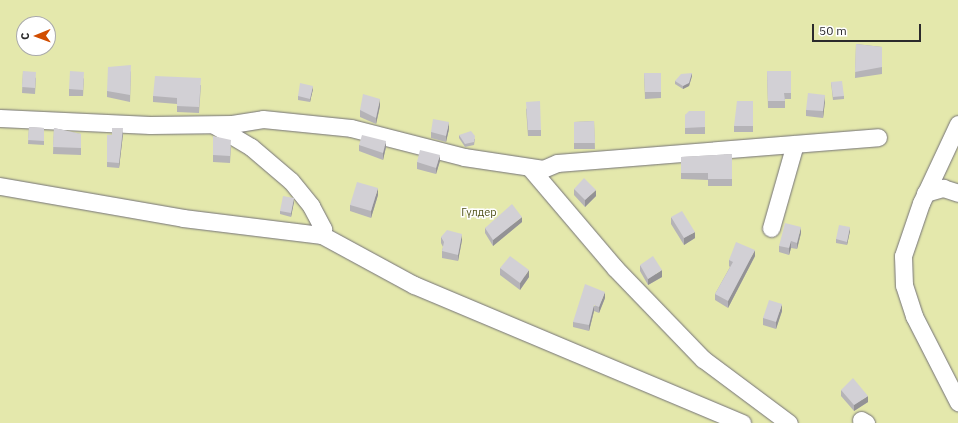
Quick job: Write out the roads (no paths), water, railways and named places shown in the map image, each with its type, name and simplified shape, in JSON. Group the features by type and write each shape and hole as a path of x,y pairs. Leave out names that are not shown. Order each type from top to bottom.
{"street":[{"path":"0,118 212,124 264,119 351,128 464,157 530,168 878,137"},
{"path":"212,124 226,128 291,181 311,206 323,228 322,235"},
{"path":"958,124 925,193 903,256 904,285 914,316 958,402"},
{"path":"772,228 795,144"},
{"path":"530,168 615,268 703,359 789,423"},
{"path":"0,186 183,218 322,235 456,303 609,364 742,423"},
{"path":"925,193 943,188 958,193"}],"park label":[{"name":"Гүлдер","path":"479,212"}]}
